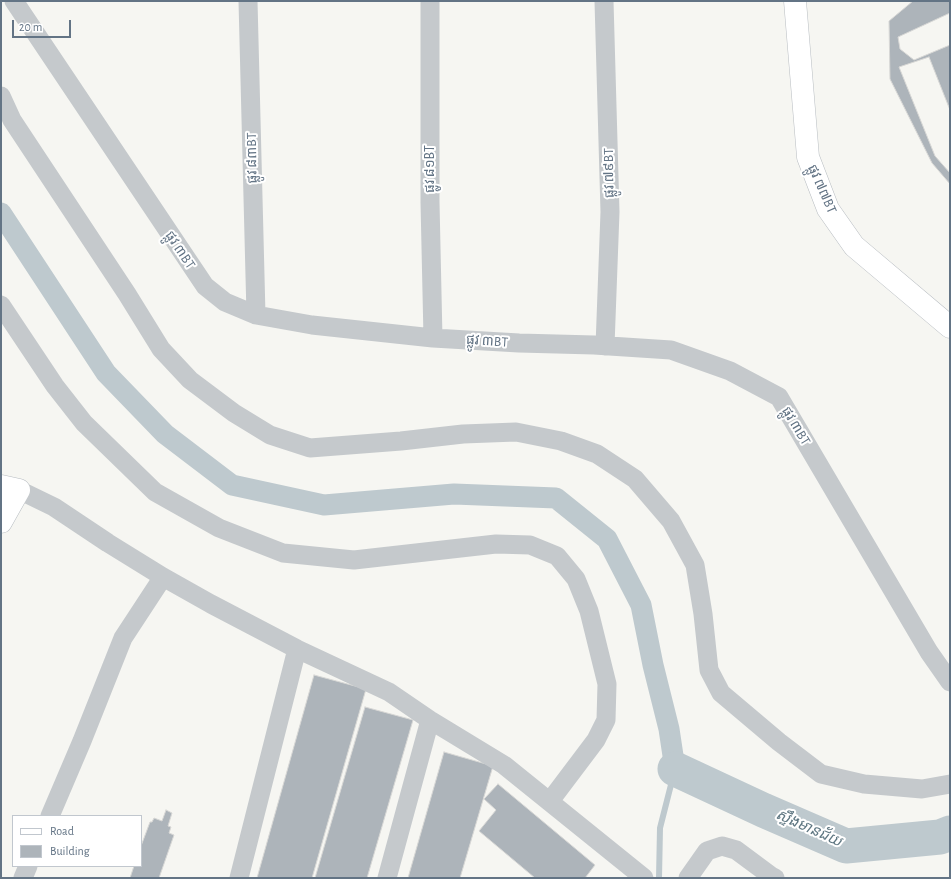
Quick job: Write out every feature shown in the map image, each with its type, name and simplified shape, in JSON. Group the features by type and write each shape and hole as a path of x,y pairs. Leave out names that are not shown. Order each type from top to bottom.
{"street":[{"name":"ផ្លូវ ៣BT","path":"14,1 205,286 225,302 256,315 312,325 433,338 671,350 730,371 779,397 928,652 950,682"},
{"name":"ផ្លូវ ៨៣BT","path":"248,1 256,315"},
{"name":"ផ្លូវ ៨១BT","path":"430,1 430,202 433,338"},
{"name":"ផ្លូវ ៧៩BT","path":"604,1 610,212 605,346"},
{"name":"ផ្លូវ ៧៧BT","path":"795,1 808,157 828,209 854,246 950,327"},
{"path":"1,96 12,120 127,294 161,349 190,380 234,413 270,435 310,448 401,441 463,434 516,432 561,441 597,454 636,479 671,521 695,565 704,614 709,670 721,693 779,742 821,774 864,784 922,789 950,784"},
{"path":"1,305 55,386 84,423 155,492 219,528 283,553 354,560 496,544 530,545 557,556 576,579 590,611 607,684 606,720 596,740 550,801"},
{"path":"1,522 10,488 54,507 108,544 211,604 297,649 388,692 430,720 504,765 644,878"},
{"path":"50,815 123,638 163,577"},
{"path":"239,878 297,649"},
{"path":"387,878 430,720"},
{"path":"688,878 707,851 722,846 736,850 775,878"},
{"path":"23,878 28,867"}],"building":[{"path":"913,1 950,1 950,184 932,163 890,79 889,21"},
{"path":"950,13 950,45 914,60 900,49 898,37"},
{"path":"929,57 950,110 950,173 935,156 899,67"},
{"path":"314,675 366,689 312,878 257,878"},
{"path":"365,707 413,720 367,878 315,878"},
{"path":"444,752 493,766 460,878 408,878"},
{"path":"498,784 595,865 585,878 535,878 479,831 496,810 484,799"},
{"path":"166,810 172,813 168,826 171,827 169,833 174,835 159,878 130,878 134,867 142,867 142,843 150,822 152,822 154,818 162,821"}],"waterway":[{"path":"1,213 106,373 165,434 232,485 324,505 454,494 556,498 607,539 641,605 653,665 669,729 675,769"},
{"path":"659,878 660,828 675,769"},
{"name":"ស្ទឹងមានជ័យ","path":"675,769 763,810 846,846 940,837 950,833"}]}
